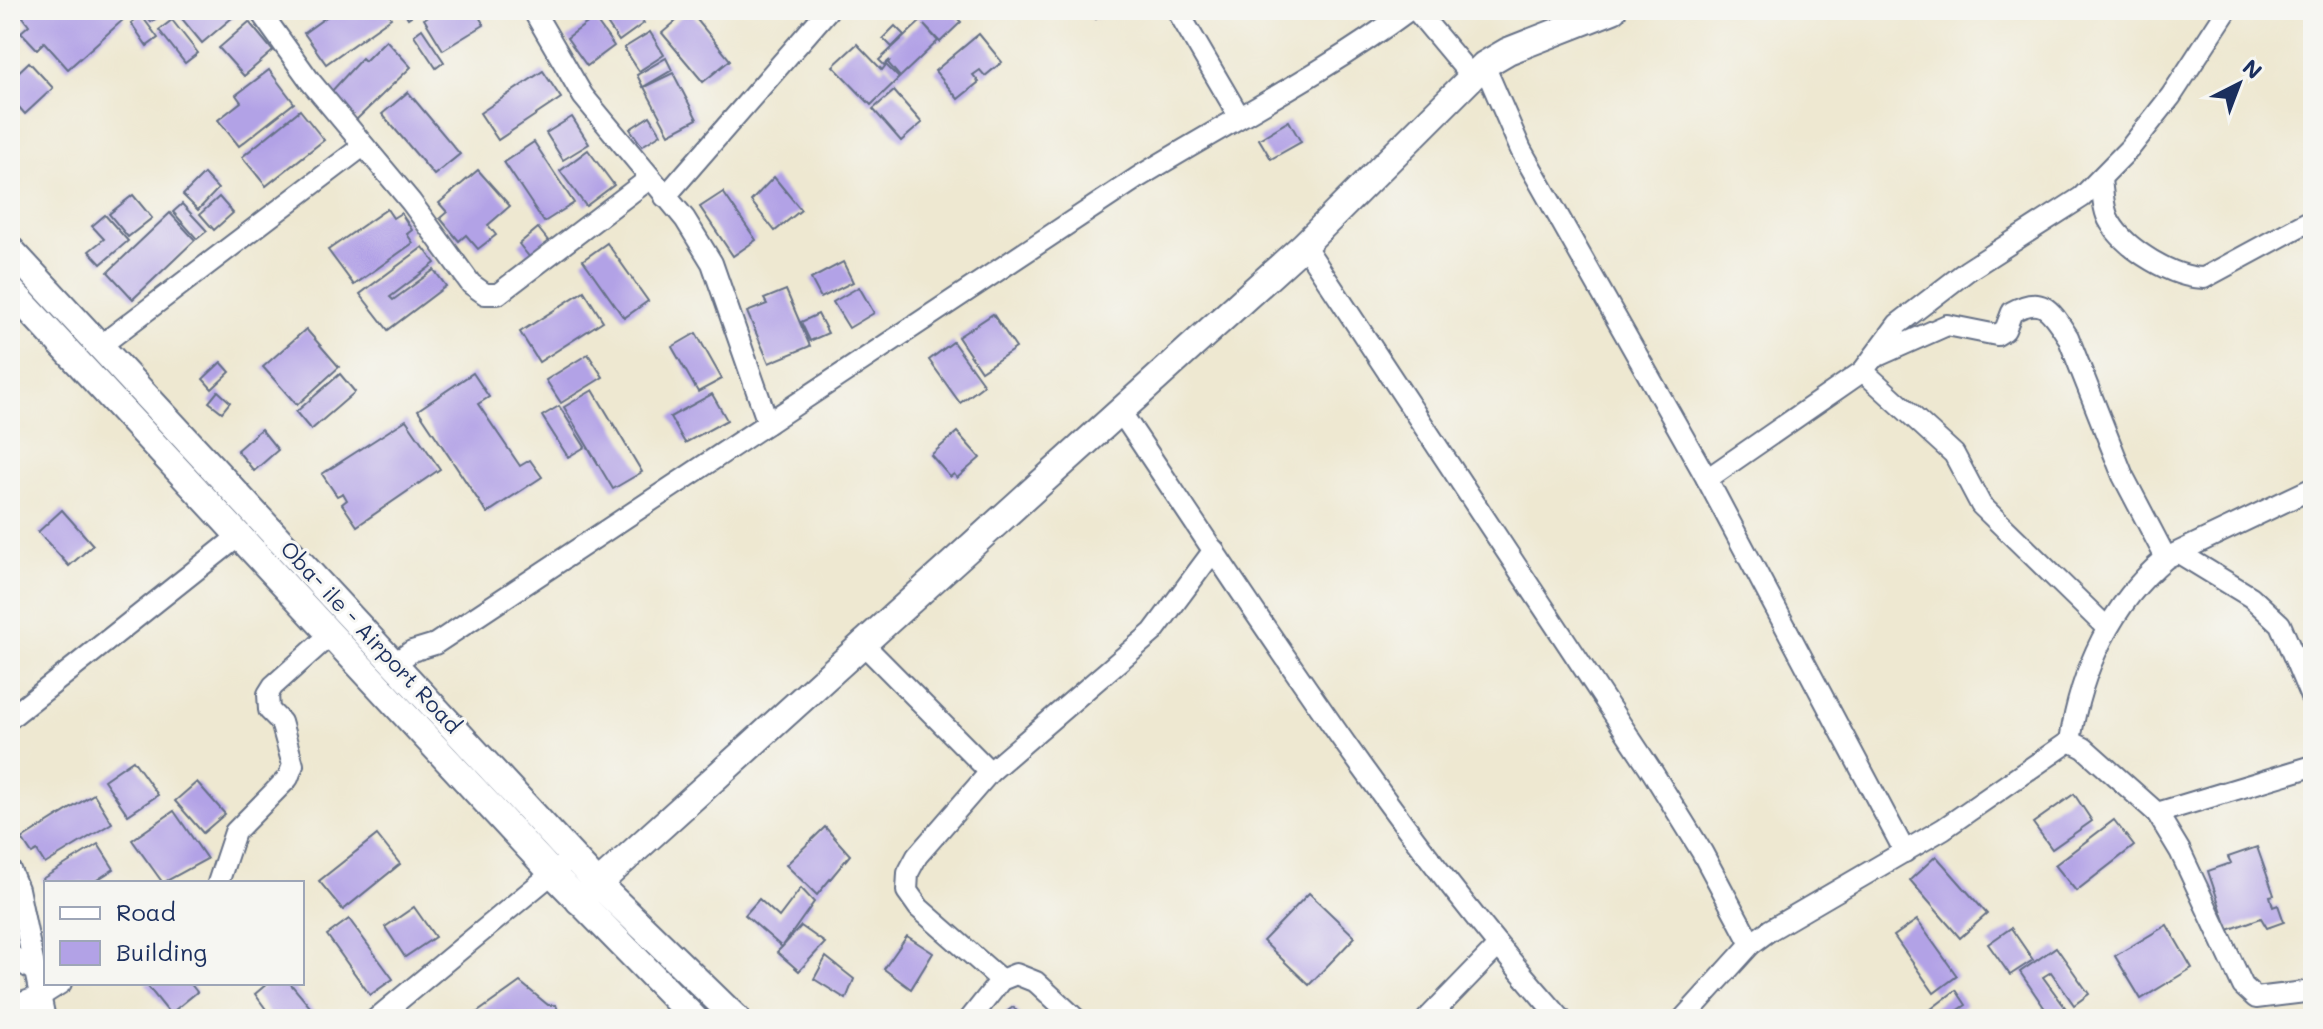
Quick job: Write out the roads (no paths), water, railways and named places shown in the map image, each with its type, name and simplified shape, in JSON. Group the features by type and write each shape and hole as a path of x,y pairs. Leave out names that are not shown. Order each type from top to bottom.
{"main road":[{"path":"588,892 861,642 1304,245 1478,71 1508,51 1613,10"},
{"name":"Oba- ile - Airport Road","path":"10,249 395,663 562,865"},
{"name":"Oba- ile - Airport Road","path":"10,289 331,634 588,892 689,1014"},
{"name":"Oba- ile - Airport Road","path":"588,892 702,985 737,1019"},
{"path":"689,1014 702,985"}],"street":[{"path":"259,10 310,81 471,284 485,294 498,294 649,179"},
{"path":"533,10 583,96 685,219 712,263 768,423"},
{"path":"665,197 828,10"},
{"path":"1177,10 1239,116"},
{"path":"395,663 412,651 435,644 1137,178 1239,116 1317,75 1409,10"},
{"path":"1416,10 1478,71 1707,479 1905,852"},
{"path":"1869,364 1909,314 1967,271 2082,197 2101,180 2171,96 2227,10"},
{"path":"100,346 363,146"},
{"path":"2101,180 2111,226 2151,257 2190,278 2204,278 2313,219"},
{"path":"1304,245 1653,773 1702,852 1751,944"},
{"path":"1707,479 1869,364 1947,325 1997,335 2005,330 2012,312 2030,302 2039,304 2057,320 2068,337 2123,476 2173,556 2251,597 2280,624 2313,702"},
{"path":"1869,364 1954,454 1981,505 2106,627"},
{"path":"1120,411 1295,670 1497,947 1561,1019"},
{"path":"1683,1019 1751,944 1905,852 2070,741 2080,692 2106,627 2148,573 2173,556 2313,488"},
{"path":"10,718 240,535"},
{"path":"1001,980 919,908 907,891 908,873 917,856 990,772 1153,632 1214,550"},
{"path":"219,881 235,832 288,778 293,765 281,722 269,710 268,694 331,634"},
{"path":"861,642 990,772"},
{"path":"2070,741 2084,748 2157,813 2180,851 2243,986 2256,998 2313,991"},
{"path":"2157,813 2313,766"},
{"path":"376,1019 562,865"},
{"path":"10,870 18,889 45,1019"},
{"path":"1427,1019 1497,947"},
{"path":"10,955 33,970"},
{"path":"970,1019 1001,980 1016,974 1027,976 1076,1019"},
{"path":"10,1007 39,997 58,985"}]}
